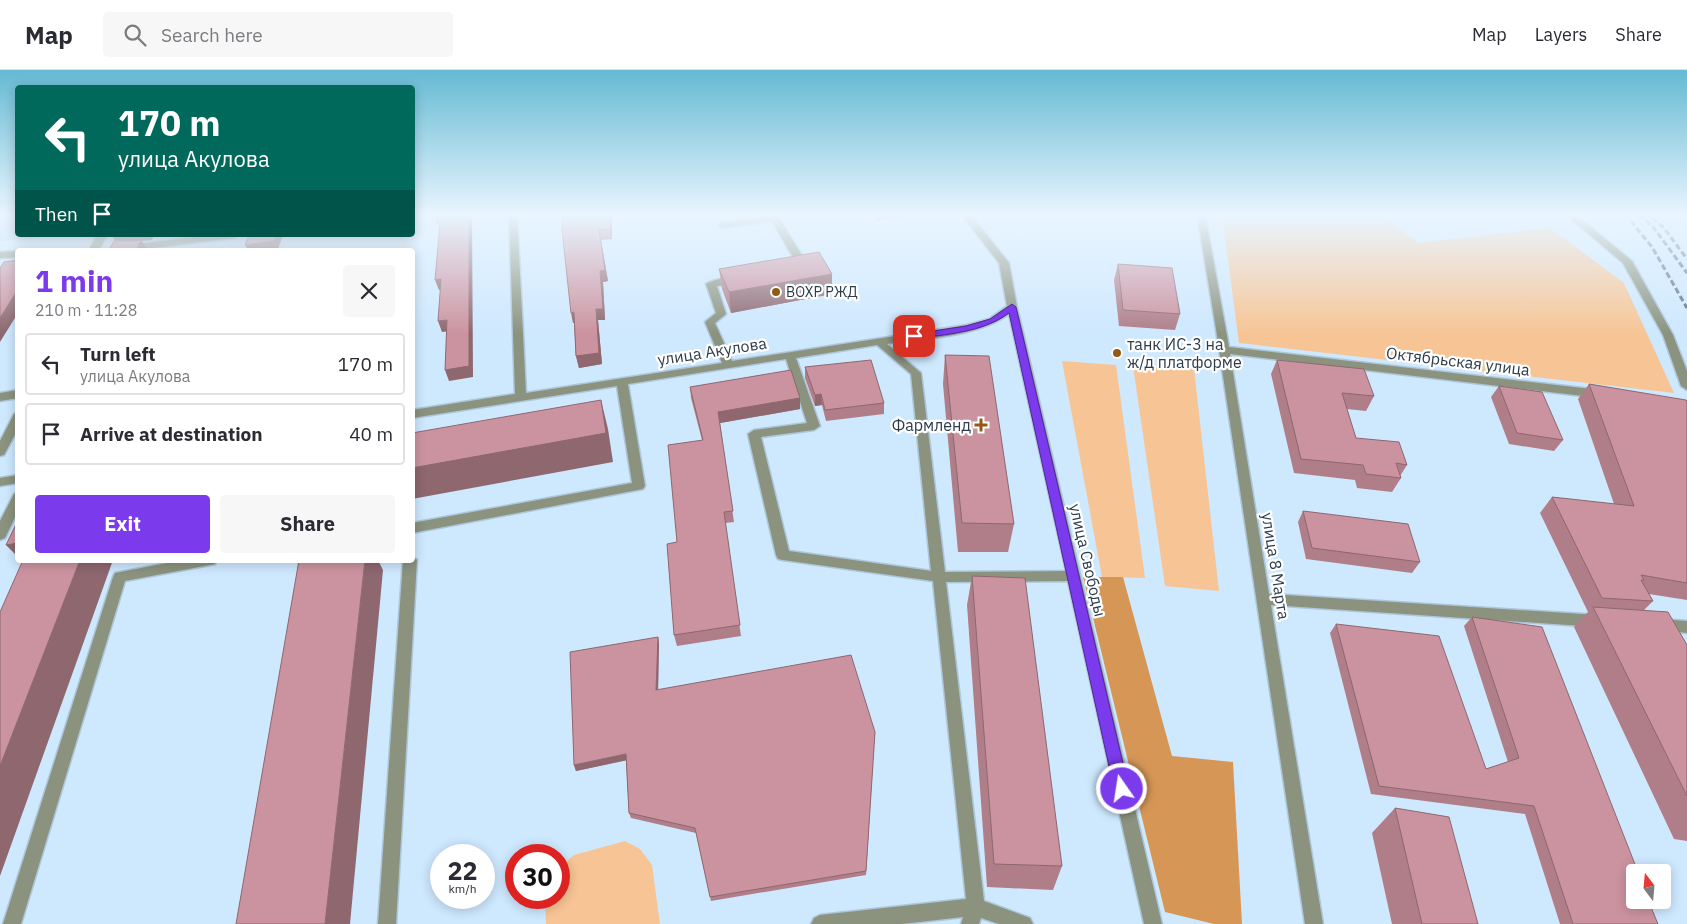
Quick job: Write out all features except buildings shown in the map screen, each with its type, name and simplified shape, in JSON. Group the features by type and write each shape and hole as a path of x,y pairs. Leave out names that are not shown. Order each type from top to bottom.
{"street":[{"path":"0,254 15,254"},
{"path":"515,254 521,396"},
{"path":"795,269 804,267 796,254"},
{"name":"улица Свободы","path":"997,254 1004,263 1012,307 1153,924"},
{"name":"улица 8 Марта","path":"1208,254 1225,350 1314,924"},
{"path":"1618,254 1627,261 1668,335 1687,386"},
{"path":"728,365 710,322 721,314 711,284 748,277"},
{"name":"улица Акулова","path":"415,414 968,328 993,320 1012,307"},
{"path":"879,342 916,373 939,577 973,916"},
{"name":"Октябрьская улица","path":"1225,350 1614,396"},
{"path":"790,356 814,426 754,434 783,555 939,577 1074,576"},
{"path":"415,527 639,486 622,382"},
{"path":"0,397 15,394"},
{"path":"0,452 15,423"},
{"path":"0,482 15,480"},
{"path":"0,534 15,503"},
{"path":"12,924 120,577 194,563"},
{"path":"387,924 410,563"},
{"path":"1263,599 1610,622"},
{"path":"1648,624 1687,627"},
{"path":"820,924 973,916 1024,924"}],"shaded area":[{"path":"1227,254 1585,254 1624,283 1674,393 1239,343"},
{"path":"1062,361 1116,365 1145,578 1102,577"},
{"path":"1133,366 1194,369 1219,591 1165,586"},
{"path":"1083,577 1123,577 1172,756 1233,762 1242,924 1214,924 1165,912"},
{"path":"625,841 640,849 652,865 660,924 546,924 545,909 570,909 570,858 574,855"}],"railway":[{"path":"1656,254 1687,308"},
{"path":"1673,254 1687,273"},
{"path":"1683,254 1687,259"}],"place":[{"name":"ВОХР РЖД","path":"776,292"},
{"name":"танк ИС-3 на ж/д платформе","path":"1117,353"},
{"name":"Фармленд","path":"981,425"}],"route":[{"path":"914,336 968,328 993,320 1012,307 1122,789"}]}
